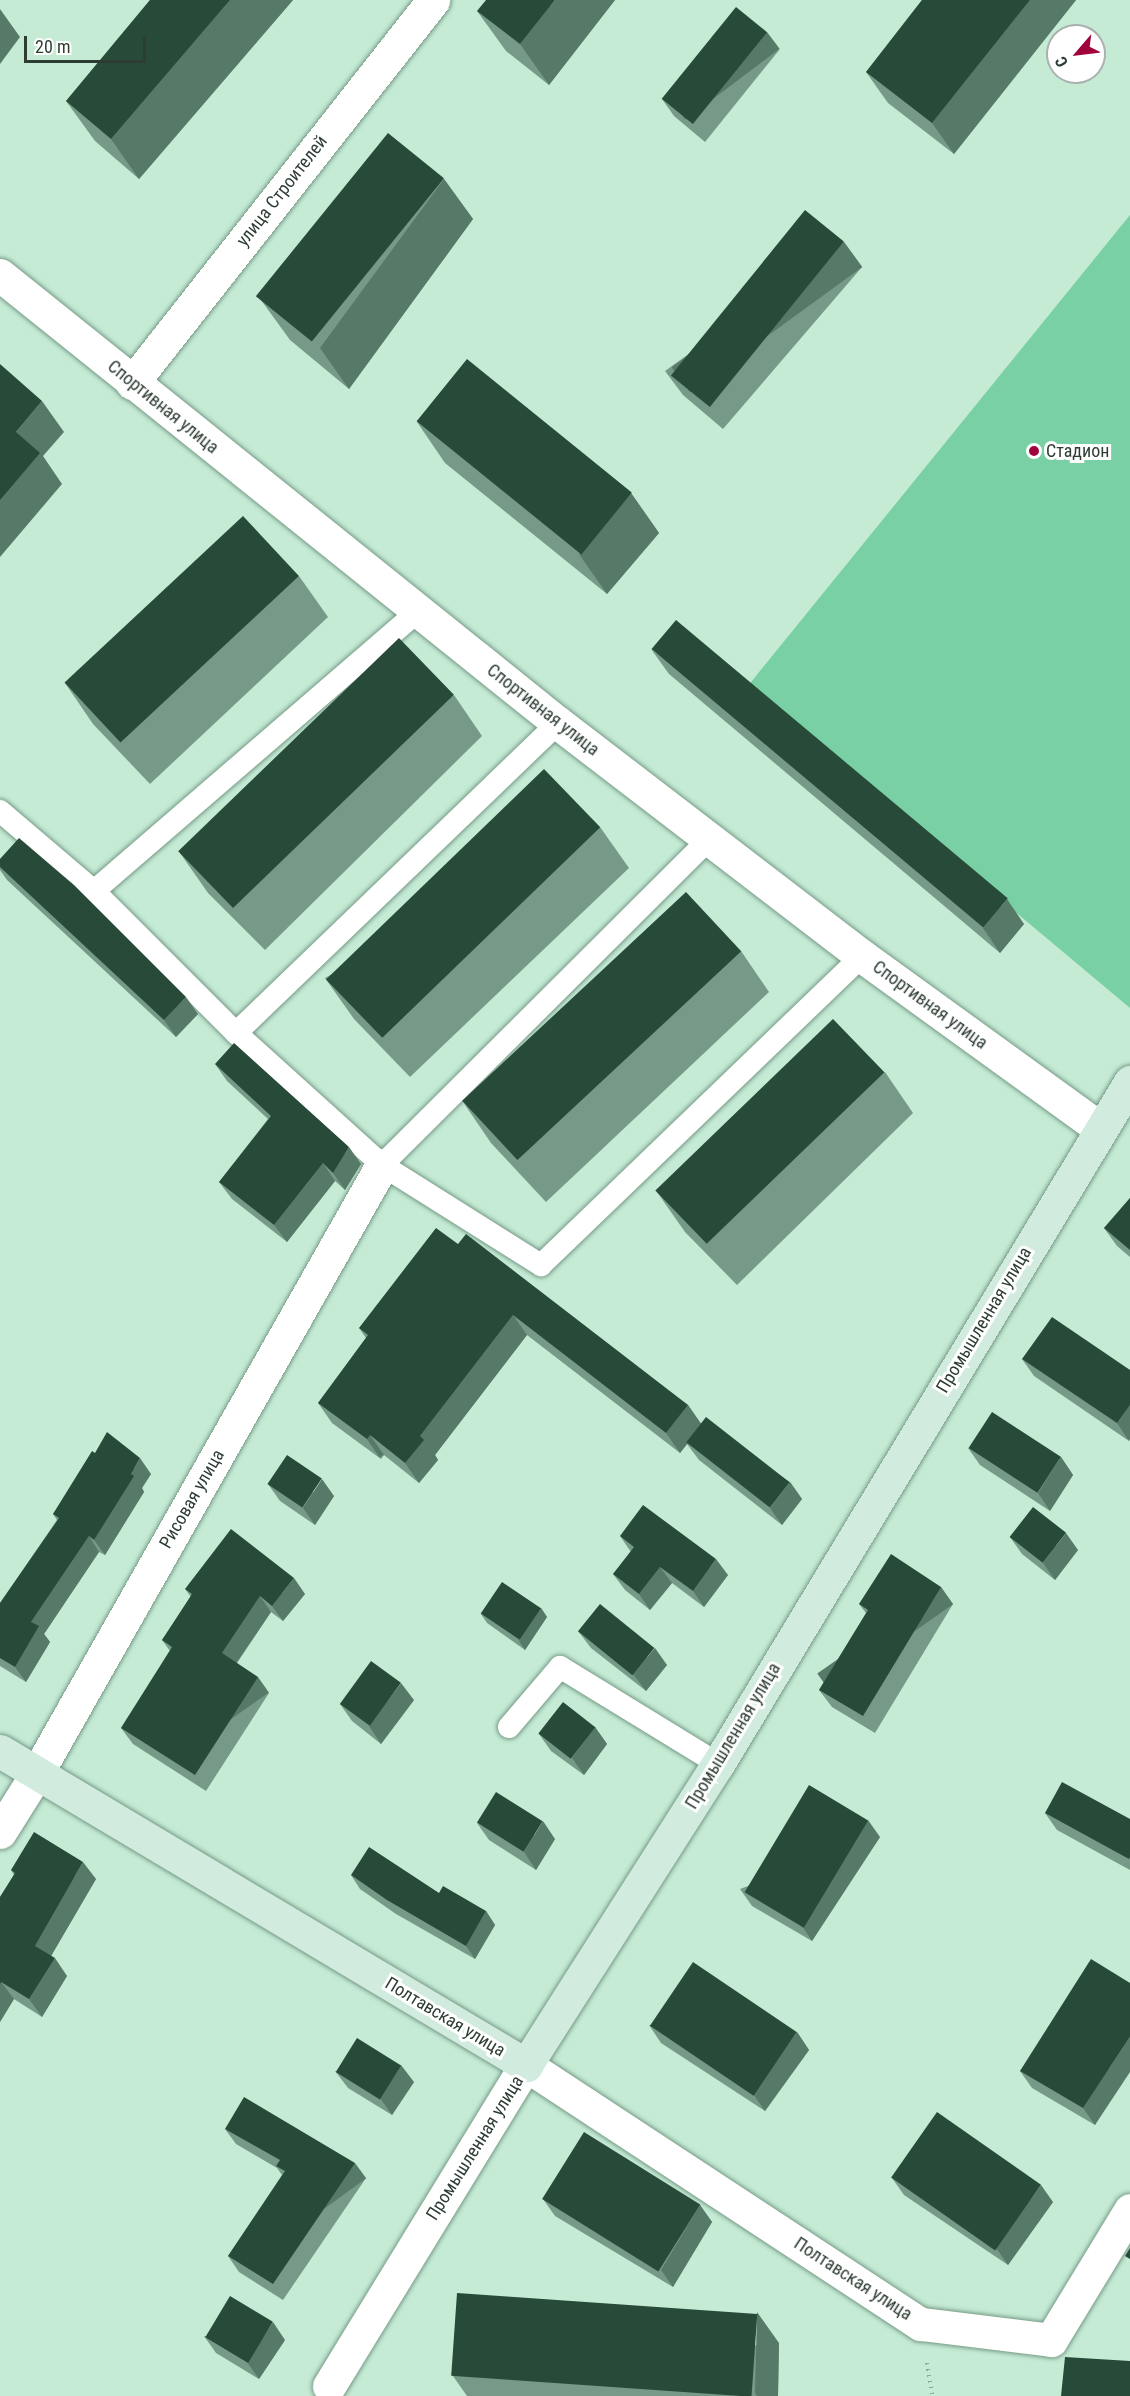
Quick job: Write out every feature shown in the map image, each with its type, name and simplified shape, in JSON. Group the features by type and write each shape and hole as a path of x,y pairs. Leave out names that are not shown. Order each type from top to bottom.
{"street":[{"name":"улица Строителей","path":"132,383 433,0"},
{"name":"Спортивная улица","path":"0,275 558,723 862,956 1100,1128"},
{"name":"Промышленная улица","path":"329,2386 526,2065 718,1764 1100,1128 1130,1082"},
{"name":"Рисовая улица","path":"0,1832 37,1773 382,1165"},
{"name":"Полтавская улица","path":"0,1751 526,2065 921,2324 1051,2340 1130,2210"}],"lane":[{"path":"94,891 419,610"},
{"path":"236,1033 558,723"},
{"path":"0,811 94,891 236,1033 382,1165 541,1265 862,956"},
{"path":"382,1165 710,838"},
{"path":"509,1727 560,1667 718,1764"}],"green space":[{"name":"Стадион","path":"1130,215 1130,1008 747,687"}],"building":[{"path":"150,0 230,0 111,139 66,101"},
{"path":"486,0 555,0 520,44 477,11"},
{"path":"922,0 1030,0 932,123 866,72"},
{"path":"736,7 767,32 693,124 662,99"},
{"path":"388,133 444,178 312,342 256,296"},
{"path":"805,210 844,241 710,407 671,376"},
{"path":"467,359 632,492 581,555 417,421"},
{"path":"0,364 42,401 16,432 40,453 0,500"},
{"path":"243,516 299,576 120,742 65,682"},
{"path":"676,620 1008,898 983,927 652,649"},
{"path":"399,638 454,695 233,908 178,851"},
{"path":"544,769 600,827 382,1038 326,979"},
{"path":"19,838 74,885 186,997 164,1020 0,867 0,859"},
{"path":"686,892 741,951 517,1160 462,1101"},
{"path":"833,1019 884,1072 707,1244 655,1191"},
{"path":"234,1043 349,1147 333,1173 323,1163 274,1225 219,1182 271,1116 215,1064"},
{"path":"1130,1198 1130,1250 1104,1228"},
{"path":"436,1228 458,1244 466,1234 688,1405 666,1433 513,1315 420,1436 424,1440 405,1463 370,1435 367,1439 318,1403 368,1335 359,1328"},
{"path":"1052,1317 1130,1370 1130,1405 1117,1423 1022,1359"},
{"path":"992,1412 1061,1457 1037,1493 969,1448"},
{"path":"706,1417 790,1482 770,1507 686,1442"},
{"path":"107,1432 140,1458 131,1474 134,1476 94,1540 89,1536 31,1622 39,1626 15,1667 0,1658 0,1603 59,1518 53,1514 92,1451 95,1453"},
{"path":"287,1455 322,1478 302,1508 267,1484"},
{"path":"643,1505 716,1559 693,1591 660,1567 639,1594 613,1574 634,1547 620,1536"},
{"path":"1033,1507 1066,1533 1043,1563 1010,1537"},
{"path":"231,1529 294,1578 272,1606 260,1596 222,1653 258,1677 195,1775 121,1728 172,1647 162,1640 192,1594 185,1589"},
{"path":"891,1554 941,1587 863,1716 819,1690 868,1610 859,1604"},
{"path":"502,1582 541,1608 520,1640 481,1614"},
{"path":"600,1604 654,1648 632,1675 578,1631"},
{"path":"371,1661 401,1683 370,1726 340,1704"},
{"path":"563,1702 595,1727 571,1759 538,1734"},
{"path":"1062,1782 1130,1819 1129,1859 1045,1813"},
{"path":"809,1785 868,1821 804,1928 745,1892"},
{"path":"496,1792 543,1821 524,1852 477,1823"},
{"path":"34,1832 83,1862 35,1946 55,1958 29,1999 1,1982 0,1985 0,1897 15,1873 11,1870"},
{"path":"369,1847 439,1893 443,1886 486,1911 466,1946 387,1900 351,1875"},
{"path":"1091,1959 1130,1983 1130,2037 1083,2108 1020,2071"},
{"path":"693,1962 797,2032 754,2096 650,2026"},
{"path":"357,2038 401,2066 380,2099 336,2072"},
{"path":"244,2097 355,2163 273,2284 228,2256 285,2171 276,2166 280,2160 225,2129"},
{"path":"937,2112 1041,2185 995,2250 891,2178"},
{"path":"584,2132 700,2205 658,2272 542,2199"},
{"path":"1130,2248 1130,2259 1125,2256"},
{"path":"457,2293 757,2314 752,2396 451,2376"},
{"path":"230,2296 273,2322 248,2363 205,2337"},
{"path":"1065,2357 1130,2361 1130,2396 1061,2396"}],"place":[{"name":"Стадион","path":"1034,451"}]}
